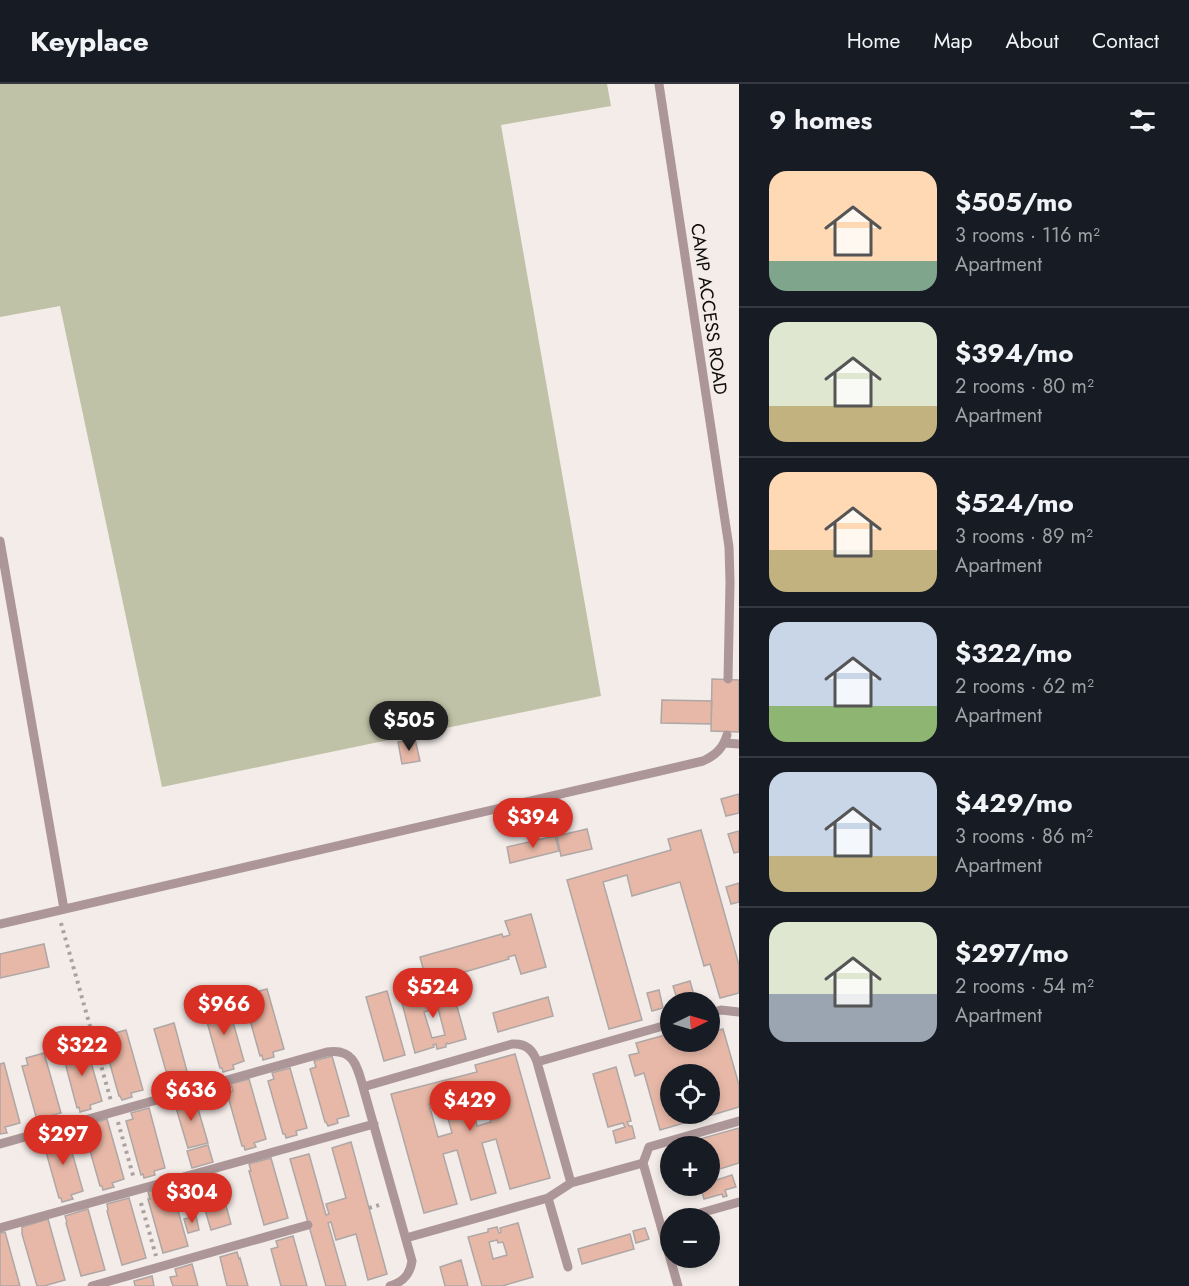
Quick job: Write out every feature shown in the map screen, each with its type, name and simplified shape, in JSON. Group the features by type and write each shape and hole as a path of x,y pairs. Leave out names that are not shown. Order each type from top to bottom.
{"lane":[{"name":"CAMP ACCESS ROAD","path":"659,84 729,547 734,636 728,679"},
{"path":"0,542 64,909"},
{"path":"0,924 703,761 720,750 726,739 739,744"},
{"path":"720,1011 739,1012"},
{"path":"537,1062 660,1027"},
{"path":"363,1087 512,1044 523,1044 532,1051 537,1062 571,1183"},
{"path":"0,1144 327,1052 341,1052 353,1060 358,1070 412,1261 410,1271 403,1281 390,1286"},
{"path":"660,1208 643,1163 649,1146 739,1122"},
{"path":"0,1228 374,1124"},
{"path":"406,1238 548,1197 571,1183 643,1163"},
{"path":"548,1197 568,1267"},
{"path":"718,1208 739,1202"},
{"path":"92,1286 308,1225"},
{"path":"675,1268 678,1286"}],"green space":[{"path":"0,84 607,84 611,106 501,125 601,696 162,787 60,306 0,317"}],"building":[{"path":"712,679 739,680 739,732 711,731"},
{"path":"662,700 712,701 711,724 661,723"},
{"path":"415,739 420,761 402,764 398,742"},
{"path":"739,794 739,813 726,816 721,799"},
{"path":"587,829 592,849 561,856 557,836"},
{"path":"701,830 739,965 739,993 720,998 710,964 704,966 680,882 632,896 627,875 603,882 642,1020 609,1029 567,880 671,850 668,839"},
{"path":"739,831 739,852 734,853 728,834"},
{"path":"555,836 559,851 510,863 507,847"},
{"path":"739,883 739,902 731,904 726,887"},
{"path":"531,914 546,967 521,974 515,955 508,957 509,959 427,983 420,957 502,934 503,937 510,935 505,921"},
{"path":"44,944 49,967 0,978 0,954"},
{"path":"690,981 693,992 675,992 673,986"},
{"path":"451,985 466,1039 447,1043 446,1047 437,1049 436,1044 433,1045 434,1047 415,1053 401,999","holes":["438,1008 445,1035 432,1038 424,1012"]},
{"path":"267,989 284,1049 273,1052 274,1057 263,1060 245,1002 251,1001 249,994"},
{"path":"659,990 660,1009 652,1011 647,993"},
{"path":"387,991 405,1055 384,1061 366,997"},
{"path":"548,997 553,1016 498,1032 493,1013"},
{"path":"227,1001 244,1061 233,1065 234,1069 223,1072 205,1015 211,1013 209,1006"},
{"path":"174,1023 188,1075 178,1078 179,1082 170,1085 154,1029"},
{"path":"723,1029 739,1085 739,1107 720,1113 720,1064 660,1064 660,1124 680,1124 660,1130 644,1073 635,1076 629,1055 639,1053 636,1043 660,1036 660,1052 720,1052 720,1030"},
{"path":"126,1030 143,1090 131,1093 132,1097 122,1100 104,1043 110,1041 108,1035"},
{"path":"85,1041 102,1101 90,1105 91,1109 80,1112 63,1055 69,1053 67,1046"},
{"path":"44,1053 61,1113 49,1116 51,1121 40,1124 22,1066 28,1065 26,1058"},
{"path":"515,1054 550,1178 510,1189 496,1139 482,1143 496,1193 471,1200 457,1150 443,1154 457,1204 424,1213 391,1094 477,1072 475,1065","holes":["480,1084 491,1122 477,1126 468,1093 477,1090 476,1085","443,1100 452,1133 438,1137 429,1104"]},
{"path":"332,1056 349,1116 337,1119 338,1123 328,1126 310,1069 316,1067 314,1061"},
{"path":"4,1063 20,1123 5,1127 7,1133 0,1134 0,1064"},
{"path":"616,1067 631,1121 627,1122 629,1126 632,1126 635,1138 616,1143 613,1131 625,1127 623,1123 608,1127 593,1074"},
{"path":"290,1068 307,1128 296,1131 297,1135 286,1138 268,1081 274,1079 272,1073"},
{"path":"249,1079 266,1139 254,1143 256,1147 245,1150 227,1093 233,1091 231,1084"},
{"path":"193,1096 208,1143 188,1148 176,1101"},
{"path":"149,1108 165,1168 154,1171 155,1175 144,1178 143,1174 141,1175 126,1121 133,1119 131,1113"},
{"path":"107,1119 124,1179 112,1183 114,1187 103,1190 85,1133 91,1131 90,1124"},
{"path":"739,1128 739,1163 720,1169 720,1136 711,1136"},
{"path":"66,1131 83,1191 71,1195 73,1199 62,1202 44,1145 50,1143 48,1136"},
{"path":"351,1142 387,1274 368,1280 356,1234 336,1240 331,1222 328,1223 346,1286 326,1286 290,1159 309,1154 326,1215 329,1214 326,1204 346,1198 332,1148"},
{"path":"208,1145 213,1162 192,1168 187,1151"},
{"path":"271,1158 288,1218 264,1225 249,1164"},
{"path":"732,1175 736,1187 725,1190 727,1196 720,1195 720,1179"},
{"path":"171,1186 188,1246 163,1253 148,1192"},
{"path":"221,1187 231,1224 211,1230 200,1193"},
{"path":"129,1198 146,1258 122,1265 107,1204"},
{"path":"88,1209 105,1270 81,1276 65,1216"},
{"path":"196,1216 199,1230 188,1233 184,1219"},
{"path":"48,1219 65,1280 37,1286 22,1227"},
{"path":"518,1223 533,1277 502,1286 482,1286 468,1237 497,1227 499,1233 500,1228","holes":["497,1240 498,1243 503,1242 507,1255 493,1259 489,1242"]},
{"path":"645,1228 649,1239 636,1243 633,1231"},
{"path":"5,1232 20,1286 0,1286 0,1233"},
{"path":"630,1234 634,1249 582,1264 578,1249"},
{"path":"293,1236 307,1286 281,1286 271,1249 278,1247 276,1241"},
{"path":"237,1252 248,1286 227,1286 220,1257"},
{"path":"461,1260 468,1286 445,1286 440,1267"},
{"path":"192,1264 198,1286 173,1286 170,1277 177,1276 175,1269"},
{"path":"152,1276 154,1286 135,1286 134,1281"}]}
